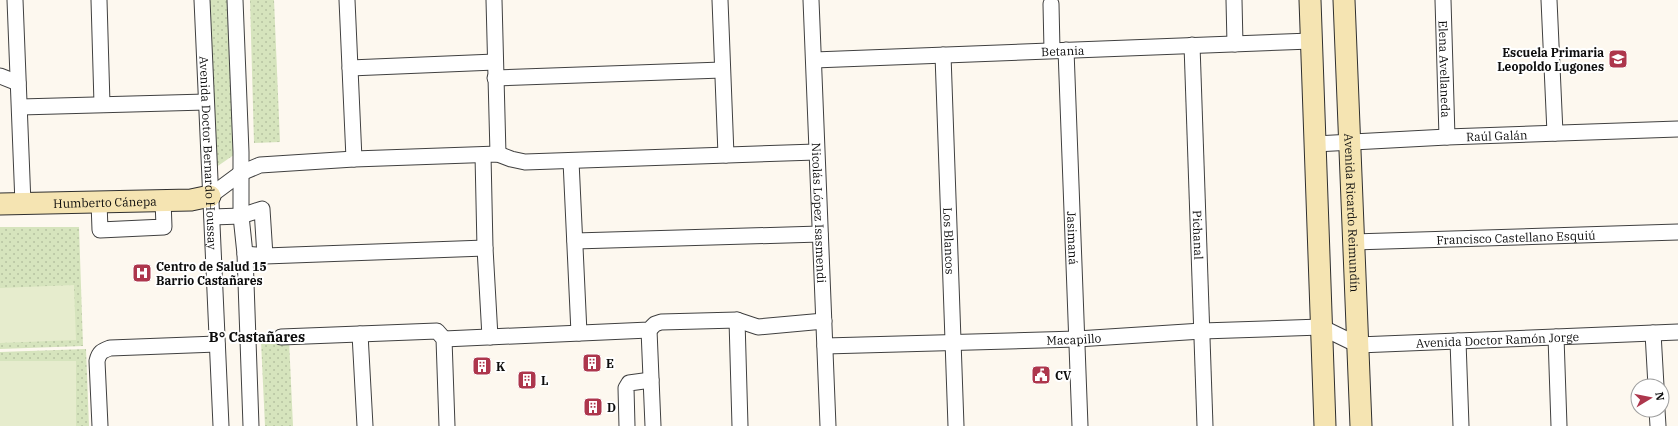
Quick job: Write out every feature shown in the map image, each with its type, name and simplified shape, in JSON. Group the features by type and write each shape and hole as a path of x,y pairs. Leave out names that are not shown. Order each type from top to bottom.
{"street":[{"path":"16,0 23,204"},
{"path":"98,0 102,104"},
{"name":"Avenida Doctor Bernardo Houssay","path":"202,0 221,426"},
{"path":"235,0 251,426"},
{"path":"347,0 354,159"},
{"path":"494,0 498,154"},
{"path":"720,0 726,155"},
{"name":"Nicolás López Isasmendi","path":"811,0 828,426"},
{"path":"1234,0 1235,44"},
{"path":"1310,0 1325,426"},
{"name":"Avenida Ricardo Reimundín","path":"1344,0 1361,426"},
{"name":"Elena Avellaneda","path":"1443,0 1447,137"},
{"path":"1549,0 1555,134"},
{"name":"Jasimaná","path":"1051,4 1059,50 1077,339 1080,426"},
{"name":"Betania","path":"814,60 1311,41"},
{"name":"Pichanal","path":"1192,45 1205,426"},
{"name":"Los Blancos","path":"943,56 956,426"},
{"path":"350,68 495,62"},
{"path":"495,78 722,70"},
{"path":"0,76 18,84"},
{"path":"20,107 206,102"},
{"name":"Raúl Galán","path":"1315,144 1447,137 1678,129"},
{"path":"210,196 241,173 260,165 354,159 498,154 525,162 816,152"},
{"path":"483,155 485,248 490,337"},
{"path":"571,161 579,333"},
{"name":"Humberto Cánepa","path":"0,204 191,200 210,196"},
{"path":"99,202 100,230 164,227 163,200"},
{"path":"212,217 242,216 262,209 265,256"},
{"name":"Francisco Castellano Esquiú","path":"1353,242 1678,232"},
{"path":"574,241 820,234"},
{"path":"245,254 265,256 485,248"},
{"path":"737,320 740,426"},
{"path":"444,339 649,330 655,324 661,322 737,320 758,327 824,321"},
{"path":"1322,326 1358,345"},
{"name":"Macapillo","path":"825,346 1077,339 1202,331 1322,326"},
{"path":"649,330 653,426"},
{"path":"281,337 437,331 444,339 447,426"},
{"name":"Avenida Doctor Ramón Jorge","path":"1358,345 1678,332"},
{"path":"1653,333 1656,378"},
{"path":"360,334 365,426"},
{"path":"1556,337 1559,426"},
{"path":"1458,340 1461,426"},
{"path":"100,426 98,355 102,350 110,348 217,344"},
{"path":"627,426 626,388 629,383 651,380"}],"green space":[{"path":"205,0 234,0 241,150 212,170"},
{"path":"250,0 274,0 280,142 254,143"},
{"path":"0,227 79,227 83,346 0,349"},
{"path":"74,285 76,340 0,343 0,288"},
{"path":"289,340 293,426 265,426 261,341"},
{"path":"86,349 89,426 0,426 0,352"},
{"path":"0,361 76,361 76,426 0,426"}],"place":[{"name":"Escuela Primaria Leopoldo Lugones","path":"1618,59"},
{"name":"Centro de Salud 15 Barrio Castañares","path":"142,273"},
{"name":"E","path":"592,363"},
{"name":"K","path":"482,366"},
{"name":"CV","path":"1041,375"},
{"name":"L","path":"527,380"},
{"name":"D","path":"593,407"}],"district":[{"name":"B° Castañares","path":"257,337"}]}
